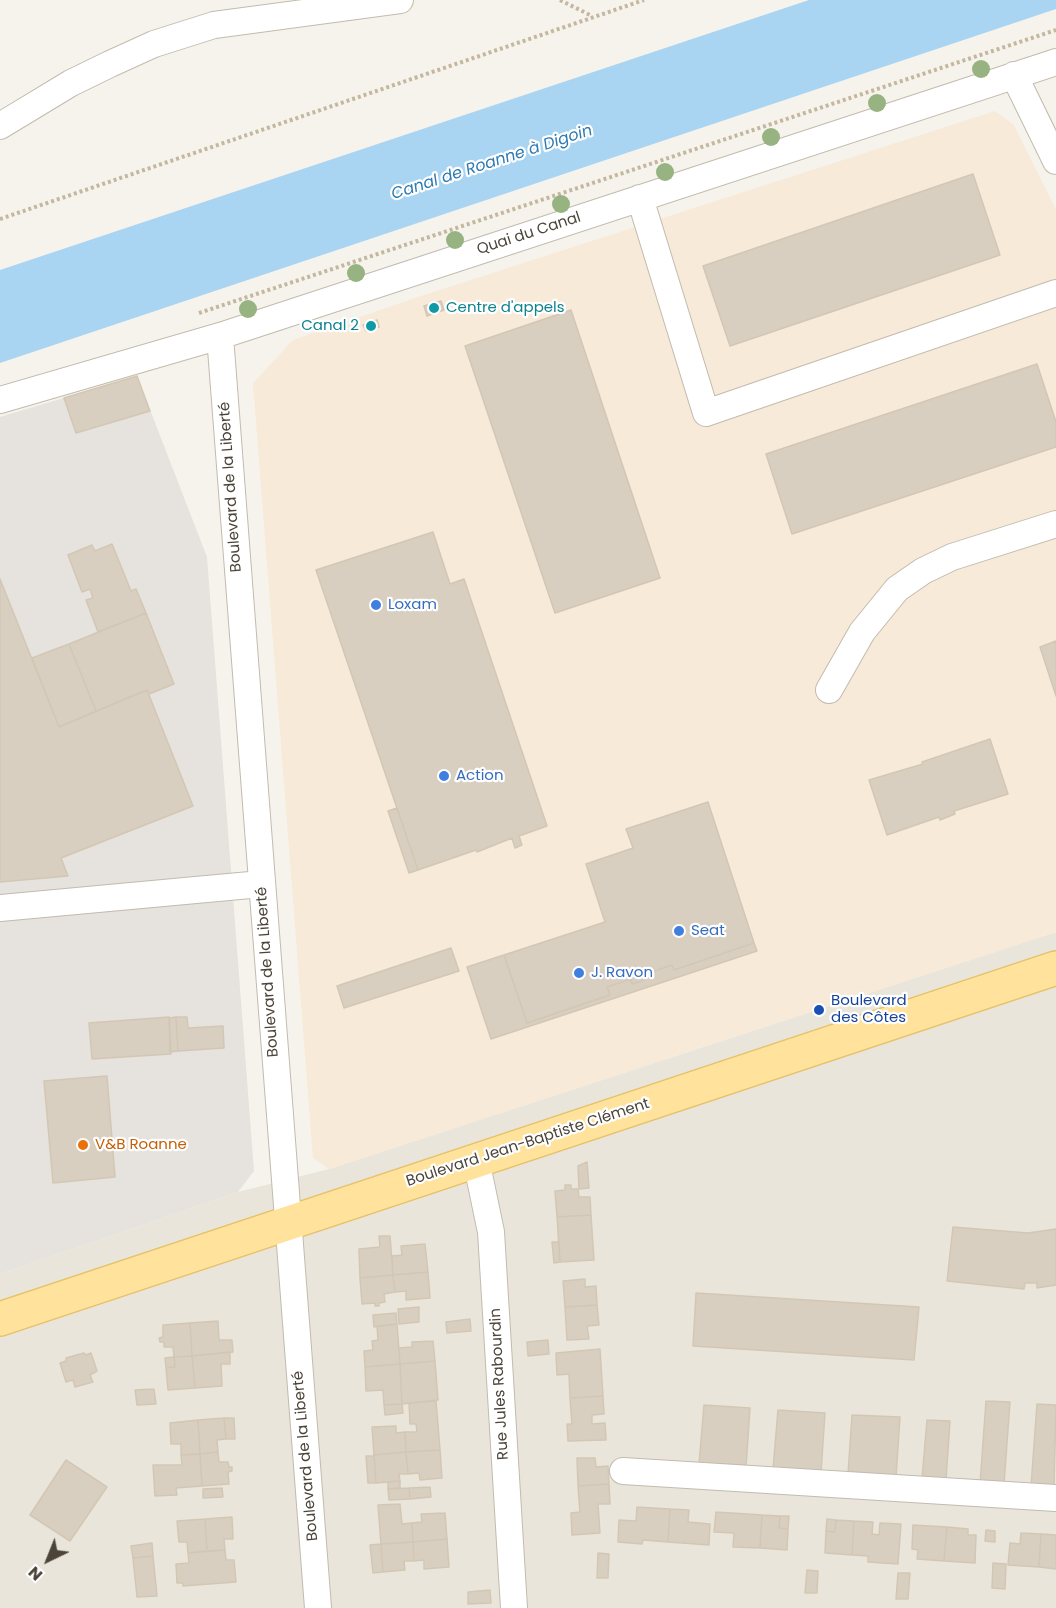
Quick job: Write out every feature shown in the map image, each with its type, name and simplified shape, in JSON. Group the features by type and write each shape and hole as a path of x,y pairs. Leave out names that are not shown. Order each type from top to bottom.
{"main road":[{"name":"Boulevard Jean-Baptiste Clément","path":"0,1319 1056,968"}],"street":[{"path":"0,126 71,83 110,64 154,44 214,24 400,0"},
{"name":"Quai du Canal","path":"0,400 220,336 1056,62"},
{"path":"1014,75 1056,161"},
{"path":"640,198 706,413 1056,294"},
{"name":"Boulevard de la Liberté","path":"220,336 318,1608"},
{"path":"829,690 862,632 897,589 922,571 952,557 1056,524"},
{"path":"0,908 261,884"},
{"name":"Rue Jules Rabourdin","path":"476,1160 491,1232 514,1608"},
{"path":"623,1471 1056,1498"}],"path":[{"path":"560,0 593,16"},
{"path":"0,219 644,0"},
{"path":"193,315 1056,30"}],"shaded area":[{"path":"995,111 1014,125 1056,209 1056,932 329,1169 313,1158 253,383 293,340 418,297"},
{"path":"137,376 207,557 254,1171 238,1192 0,1274 0,417"},
{"path":"1056,932 1056,1608 0,1608 0,1274 238,1192 329,1169"}],"water":[{"name":"Canal de Roanne à Digoin","path":"809,0 1056,0 1056,9 0,363 0,270"}],"building":[{"path":"973,174 1000,255 730,346 703,266"},
{"name":"Centre d'appels","path":"441,301 444,310 427,316 424,306"},
{"path":"571,310 660,578 555,613 465,346"},
{"name":"Canal 2","path":"377,320 379,327 366,331 363,325"},
{"path":"1037,364 1056,422 1056,447 792,534 766,454"},
{"path":"137,376 150,411 76,433 64,398"},
{"path":"433,532 450,584 464,579 547,826 519,836 522,845 515,848 512,838 477,852 476,850 418,870 316,570"},
{"path":"112,544 131,591 136,589 146,613 98,632 86,600 93,598 90,589 82,592 68,555 92,545 95,551"},
{"path":"0,579 59,727 147,690 193,806 61,858 68,876 0,882"},
{"path":"146,613 174,684 149,694 147,690 96,711 69,644"},
{"path":"1056,641 1056,696 1040,647"},
{"path":"69,644 96,711 59,727 32,658"},
{"path":"990,739 1008,794 954,811 955,814 940,820 939,817 887,835 869,780 923,764 922,762"},
{"path":"708,802 754,943 674,970 672,965 649,973 650,978 632,984 631,979 607,987 610,995 527,1023 504,955 605,922 586,864 633,848 626,829"},
{"path":"397,808 418,870 409,873 388,811"},
{"path":"754,943 757,951 491,1039 467,967 504,955 527,1023 610,995 607,987 631,979 632,984 650,978 649,973 672,965 674,970"},
{"path":"451,948 459,971 344,1008 337,986"},
{"path":"169,1017 171,1054 92,1059 89,1023"},
{"path":"176,1017 178,1051 170,1052 169,1018"},
{"path":"176,1017 187,1017 188,1028 223,1026 224,1048 178,1051"},
{"path":"107,1076 115,1177 53,1183 44,1081"},
{"path":"587,1162 589,1188 579,1189 578,1166"},
{"path":"565,1185 571,1185 571,1189 578,1189 579,1197 590,1197 591,1215 557,1217 555,1191 565,1190"},
{"path":"591,1215 594,1260 560,1262 557,1217"},
{"path":"953,1227 1028,1233 1056,1229 1056,1285 1037,1288 1037,1283 1025,1283 1024,1289 947,1281"},
{"path":"379,1236 390,1236 393,1275 360,1278 359,1249 380,1247"},
{"path":"552,1242 559,1242 560,1262 554,1263"},
{"path":"425,1244 428,1272 393,1275 392,1256 402,1255 401,1246"},
{"path":"428,1272 430,1298 406,1300 406,1291 395,1292 393,1275"},
{"path":"393,1275 395,1292 384,1294 385,1302 379,1303 379,1306 375,1306 375,1303 362,1304 360,1278"},
{"path":"585,1279 585,1287 596,1286 597,1305 565,1307 563,1281"},
{"path":"696,1293 919,1307 914,1360 693,1346"},
{"path":"597,1305 599,1325 587,1326 589,1339 567,1340 565,1307"},
{"path":"419,1307 419,1322 399,1324 398,1309"},
{"path":"396,1313 397,1324 374,1327 373,1315"},
{"path":"470,1319 471,1331 447,1333 446,1322"},
{"path":"218,1321 219,1340 232,1340 233,1352 192,1356 190,1323"},
{"path":"190,1323 192,1356 174,1357 173,1347 164,1347 164,1342 160,1342 159,1338 163,1337 163,1325"},
{"path":"397,1324 400,1364 365,1367 364,1351 373,1350 372,1341 378,1340 377,1326"},
{"path":"548,1340 549,1354 528,1356 527,1342"},
{"path":"433,1341 435,1361 400,1364 399,1348 412,1347 412,1342"},
{"path":"600,1349 603,1396 570,1398 569,1374 557,1375 556,1353"},
{"path":"230,1352 230,1364 221,1364 222,1386 195,1388 192,1356"},
{"path":"84,1353 86,1355 91,1353 97,1371 90,1375 93,1382 75,1387 73,1380 66,1382 60,1363 66,1361 66,1358"},
{"path":"192,1356 195,1388 168,1390 166,1368 175,1367 174,1357"},
{"path":"174,1357 175,1367 166,1368 165,1358"},
{"path":"435,1361 438,1400 402,1404 400,1364"},
{"path":"400,1364 402,1404 384,1405 383,1390 366,1391 365,1367"},
{"path":"154,1389 156,1404 137,1405 135,1390"},
{"path":"603,1396 604,1414 592,1415 592,1424 605,1423 606,1440 568,1441 567,1424 572,1424 570,1398"},
{"path":"436,1401 440,1450 406,1452 405,1432 417,1432 416,1424 410,1424 409,1403"},
{"path":"986,1401 1010,1402 1004,1484 980,1484"},
{"path":"402,1404 403,1413 385,1415 384,1405"},
{"path":"1037,1404 1056,1405 1054,1488 1031,1486"},
{"path":"704,1405 750,1408 746,1467 699,1464"},
{"path":"778,1410 825,1413 821,1472 773,1469"},
{"path":"852,1415 900,1417 896,1477 848,1474"},
{"path":"224,1418 234,1418 235,1439 226,1439"},
{"path":"224,1418 226,1439 217,1440 218,1452 200,1454 198,1420"},
{"path":"198,1420 200,1454 181,1455 181,1444 171,1444 170,1423"},
{"path":"927,1420 950,1421 946,1480 922,1479"},
{"path":"396,1426 396,1433 405,1432 406,1452 374,1455 372,1427"},
{"path":"440,1450 442,1478 420,1480 419,1473 408,1474 406,1452"},
{"path":"218,1452 219,1462 228,1462 229,1467 232,1467 232,1471 228,1472 229,1484 202,1486 200,1454"},
{"path":"406,1452 408,1474 399,1474 400,1481 376,1483 374,1455"},
{"path":"200,1454 202,1486 176,1488 177,1495 155,1496 153,1465 182,1465 181,1455"},
{"path":"366,1456 374,1456 376,1483 368,1483"},
{"path":"577,1458 595,1458 596,1467 608,1466 609,1484 578,1486"},
{"path":"66,1460 107,1487 70,1541 30,1515"},
{"path":"400,1481 400,1488 388,1489 388,1482"},
{"path":"609,1484 610,1504 598,1504 600,1533 572,1535 571,1513 580,1512 578,1486"},
{"path":"430,1487 431,1497 410,1499 409,1488"},
{"path":"222,1488 223,1497 203,1498 203,1489"},
{"path":"409,1488 410,1499 389,1500 388,1489"},
{"path":"400,1504 402,1524 412,1523 413,1542 381,1544 378,1505"},
{"path":"637,1507 670,1509 668,1542 643,1540 642,1544 618,1542 619,1520 636,1521"},
{"path":"670,1509 689,1510 688,1522 710,1524 709,1545 668,1542"},
{"path":"716,1512 762,1515 760,1548 733,1547 734,1533 714,1532"},
{"path":"445,1513 447,1539 413,1542 412,1523 422,1522 421,1514"},
{"path":"762,1515 780,1516 779,1528 788,1529 787,1550 760,1548"},
{"path":"780,1516 789,1516 788,1529 779,1528"},
{"path":"232,1517 233,1539 224,1539 225,1550 207,1551 205,1519"},
{"path":"205,1519 207,1551 188,1553 187,1542 179,1542 177,1521"},
{"path":"827,1519 836,1520 835,1532 826,1531"},
{"path":"836,1520 854,1521 852,1555 825,1553 826,1531 835,1532"},
{"path":"854,1521 873,1522 872,1534 879,1535 880,1523 901,1524 898,1564 868,1562 868,1556 852,1555"},
{"path":"913,1525 947,1527 944,1561 917,1559 918,1550 912,1549"},
{"path":"947,1527 968,1529 968,1535 976,1535 975,1563 944,1561"},
{"path":"986,1530 995,1531 995,1542 985,1541"},
{"path":"1021,1533 1041,1534 1039,1567 1008,1565 1010,1543 1020,1544"},
{"path":"1041,1534 1056,1535 1056,1569 1039,1567"},
{"path":"447,1539 449,1567 424,1569 424,1560 414,1561 413,1542"},
{"path":"413,1542 414,1561 404,1561 405,1570 383,1572 381,1544"},
{"path":"152,1543 153,1556 133,1558 131,1546"},
{"path":"381,1544 383,1572 373,1573 370,1545"},
{"path":"225,1550 226,1560 234,1560 236,1582 183,1586 183,1583 177,1583 176,1564 189,1563 188,1553"},
{"path":"598,1553 609,1554 608,1578 597,1578"},
{"path":"153,1556 157,1596 137,1597 133,1558"},
{"path":"993,1563 1006,1564 1005,1589 992,1588"},
{"path":"807,1570 818,1571 817,1593 805,1593"},
{"path":"898,1573 910,1573 908,1599 896,1599"},
{"path":"490,1590 491,1603 468,1604 468,1592"}],"place":[{"name":"Centre d'appels","path":"434,308"},
{"name":"Canal 2","path":"371,326"},
{"name":"Loxam","path":"376,605"},
{"name":"Action","path":"444,776"},
{"name":"Seat","path":"679,931"},
{"name":"J. Ravon","path":"579,973"},
{"name":"Boulevard des Côtes","path":"819,1010"},
{"name":"V&B Roanne","path":"83,1145"}]}
